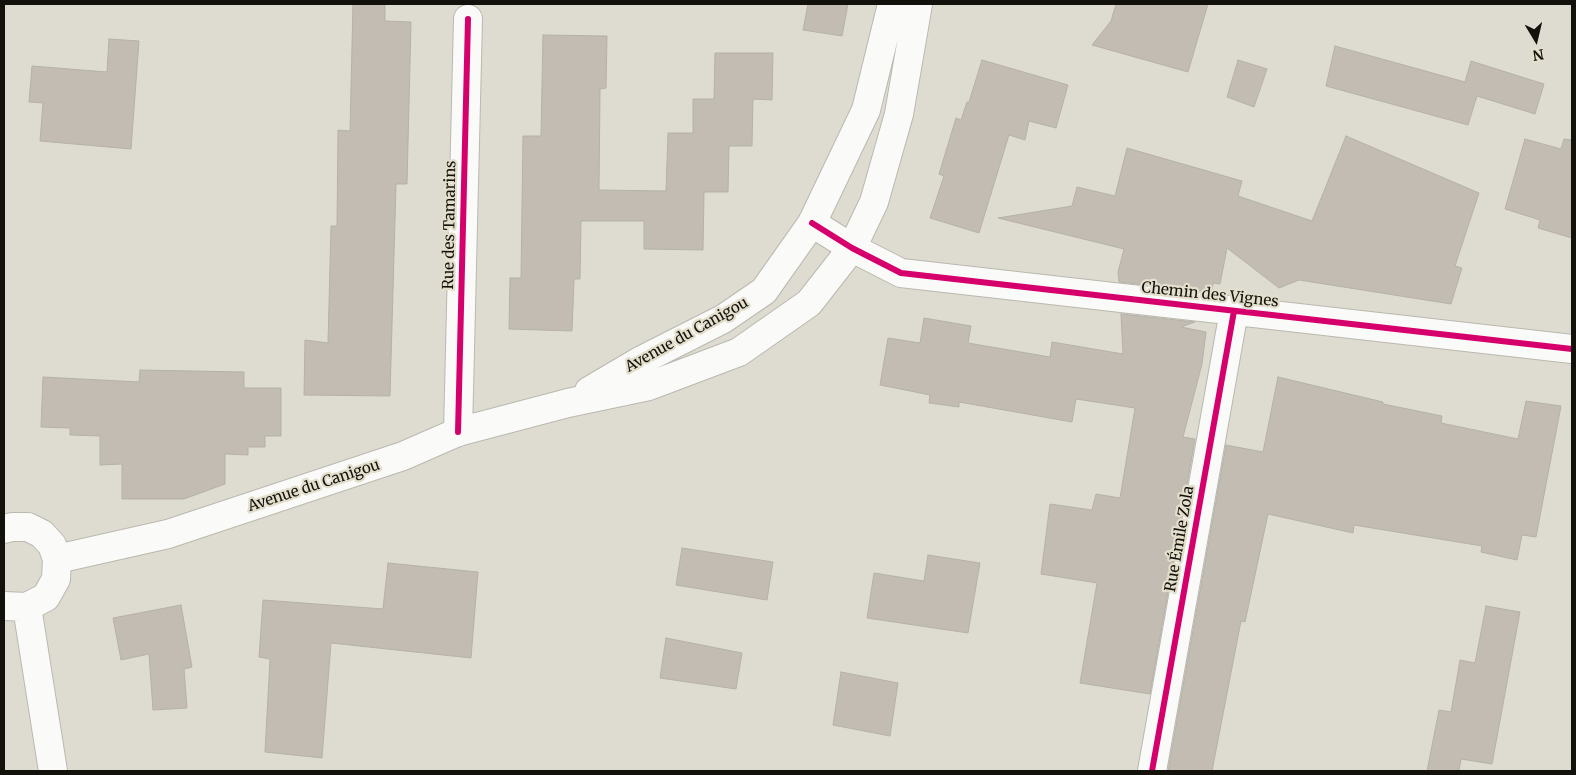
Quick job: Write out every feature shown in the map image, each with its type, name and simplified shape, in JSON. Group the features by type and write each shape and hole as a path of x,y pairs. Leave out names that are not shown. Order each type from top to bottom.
{"main road":[{"name":"Avenue du Canigou","path":"568,403 640,362 723,319 764,291 812,223 866,110 892,4"},
{"name":"Avenue du Canigou","path":"58,559 168,534 403,456 458,432 568,403 649,386 739,352 809,303 852,248 874,202 899,114 918,4"},
{"name":"Rue des Tamarins","path":"458,432 468,19"},
{"name":"Chemin des Vignes","path":"812,223 852,248 901,273 1572,349"},
{"name":"Rue Émile Zola","path":"1152,771 1234,311"},
{"path":"4,506 16,528 42,534 52,545 58,559 56,580 46,597 15,606 53,771"}],"building":[{"path":"353,4 385,4 385,21 411,22 407,184 396,184 390,396 304,395 305,340 328,343 331,226 337,226 338,130 350,131"},
{"path":"808,4 848,4 842,36 803,30"},
{"path":"1116,4 1208,4 1188,72 1092,45 1111,21"},
{"path":"543,35 607,36 606,88 600,89 599,190 666,191 668,133 693,133 693,99 714,99 715,53 773,53 772,100 753,99 752,146 729,146 728,192 704,192 703,250 644,249 644,221 581,221 580,279 574,279 572,331 509,329 510,278 521,278 523,136 541,136"},
{"path":"109,39 139,41 131,149 40,141 43,103 29,102 32,66 107,72"},
{"path":"1335,46 1465,82 1471,61 1544,84 1535,114 1477,96 1468,125 1326,86"},
{"path":"982,60 1068,85 1056,128 1029,121 1025,140 1009,135 979,233 930,218 944,176 939,174 956,118 961,120 967,102 969,102"},
{"path":"1238,60 1267,69 1254,107 1227,97"},
{"path":"1346,136 1479,193 1455,266 1462,268 1451,304 1299,280 1279,288 1227,248 1220,284 1213,283 1212,292 1119,282 1118,272 1124,249 998,218 1072,206 1077,187 1115,196 1127,148 1242,181 1238,196 1312,221"},
{"path":"1525,139 1561,149 1564,139 1572,140 1572,238 1538,228 1540,220 1505,209"},
{"path":"1121,314 1195,322 1181,327 1206,332 1202,364 1183,437 1195,439 1150,694 1080,683 1097,583 1041,574 1050,504 1092,510 1096,494 1120,498 1135,408 1076,399 1072,422 959,402 959,407 929,403 930,395 880,385 888,338 920,343 924,318 971,326 968,343 1050,357 1052,342 1123,354"},
{"path":"140,370 244,372 244,388 281,388 281,436 265,436 265,447 248,447 248,455 225,454 225,484 184,499 122,499 122,464 100,465 100,436 70,435 70,428 41,427 43,377 139,382"},
{"path":"1278,377 1383,402 1383,404 1442,416 1441,423 1518,439 1526,401 1561,406 1536,537 1522,535 1517,560 1481,552 1482,546 1354,525 1353,533 1268,514 1245,622 1241,621 1212,771 1168,771 1226,445 1263,452"},
{"path":"682,548 773,562 767,600 676,585"},
{"path":"928,555 980,563 968,633 867,618 874,573 924,581"},
{"path":"388,563 478,572 471,658 331,643 322,758 265,752 270,659 259,657 263,600 383,609"},
{"path":"181,605 192,667 184,669 187,708 153,710 149,654 121,660 113,618"},
{"path":"1486,606 1520,612 1492,764 1461,759 1459,771 1427,771 1439,710 1451,712 1460,660 1475,663"},
{"path":"666,638 742,653 736,689 660,678"},
{"path":"841,672 898,683 890,736 833,725"}],"cycle path":[{"path":"458,432 468,19"},
{"path":"812,223 852,248 901,273 1572,349"},
{"path":"1152,771 1234,311"}]}
